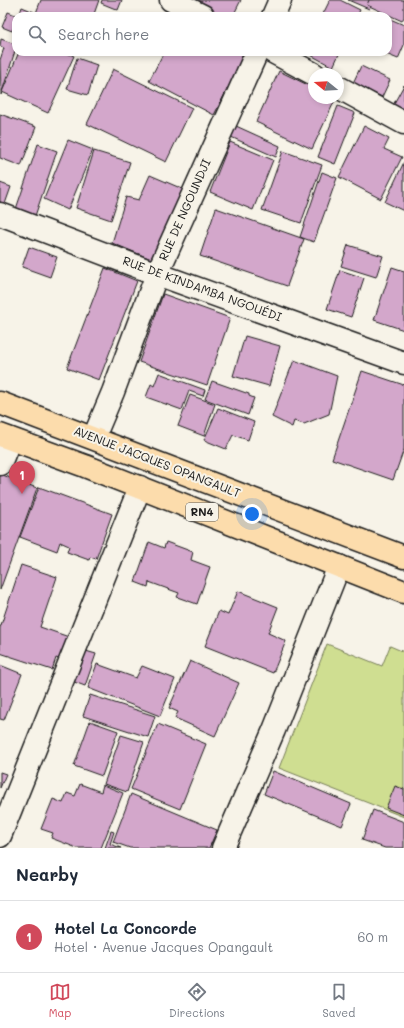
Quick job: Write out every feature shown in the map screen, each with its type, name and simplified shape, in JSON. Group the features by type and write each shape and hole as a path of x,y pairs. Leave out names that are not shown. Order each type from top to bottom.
{"highway":[{"name":"AVENUE JACQUES OPANGAULT","path":"0,403 94,437 404,557"},
{"name":"RN4","path":"5,437 140,487 404,592"}],"street":[{"path":"171,0 195,12"},
{"path":"275,12 280,0"},
{"name":"RUE DE NGOUNDJI","path":"94,437 113,392 156,274 256,56"},
{"path":"280,56 308,71"},
{"path":"344,90 404,123"},
{"name":"RUE DE KINDAMBA NGOUÉDI","path":"0,214 156,274 404,363"},
{"path":"0,464 5,437"},
{"path":"0,836 140,487"},
{"path":"223,848 274,730 338,566"}],"green space":[{"path":"327,644 382,666 390,646 404,652 404,817 279,768"}],"building":[{"path":"41,0 99,0 95,12 36,12"},
{"path":"102,0 122,0 118,10 101,3"},
{"path":"189,0 241,0 235,12 213,12"},
{"path":"330,0 340,0 360,10 359,12 324,12"},
{"path":"348,0 373,0 369,9"},
{"path":"369,0 404,0 404,17 402,21 392,16 392,12 382,12 367,5"},
{"path":"22,7 34,12 20,12"},
{"path":"8,12 12,14 12,31 2,27"},
{"path":"392,20 404,25 404,45 398,59 391,56 392,56"},
{"path":"1,39 12,43 12,56 13,56 1,95 0,60 4,48 0,46"},
{"path":"17,56 74,56 48,113 2,92"},
{"path":"162,56 244,56 214,115 149,81"},
{"path":"312,56 338,56 333,67"},
{"path":"77,58 97,65 88,95 67,89"},
{"path":"361,66 390,80 382,97 353,83"},
{"path":"113,69 192,108 166,162 87,124"},
{"path":"279,71 308,85 308,104 333,104 312,149 256,122"},
{"path":"404,85 404,113 392,107"},
{"path":"338,106 355,113 335,164 318,157"},
{"path":"0,114 36,127 21,166 0,158"},
{"path":"236,126 280,146 276,157 231,137"},
{"path":"364,126 389,139 384,149 402,157 381,199 339,177"},
{"path":"68,140 93,150 68,210 44,199"},
{"path":"230,142 273,160 253,210 210,192"},
{"path":"38,144 57,151 35,216 16,209"},
{"path":"94,151 130,162 111,220 76,208"},
{"path":"283,151 322,165 301,223 262,210"},
{"path":"404,162 404,211 385,202"},
{"path":"322,172 337,178 314,242 300,237"},
{"path":"150,175 185,190 151,259 112,243 126,197 139,200"},
{"path":"0,183 11,187 5,204 0,202"},
{"path":"216,208 304,239 287,286 200,256"},
{"path":"348,245 383,256 376,277 341,266"},
{"path":"29,247 57,257 50,277 22,267"},
{"path":"392,267 404,271 404,330 374,320"},
{"path":"105,268 137,281 99,380 67,368"},
{"path":"340,270 364,278 351,317 327,309"},
{"path":"163,294 230,318 207,385 139,362"},
{"path":"245,336 280,346 269,386 233,376"},
{"path":"294,360 337,376 329,414 304,424 294,421 292,427 272,417"},
{"path":"362,371 404,385 404,449 393,480 332,459"},
{"path":"159,373 205,390 203,396 189,391 182,410 146,397 151,384 154,386"},
{"path":"212,381 249,394 249,396 254,398 248,415 205,399"},
{"path":"190,395 215,404 204,436 178,426"},
{"path":"218,408 254,422 248,440 233,435 226,449 204,440"},
{"path":"0,474 37,488 0,590"},
{"path":"39,487 112,514 96,559 90,557 89,560 67,552 69,546 60,542 57,551 20,537"},
{"path":"149,542 164,548 166,542 193,552 191,560 210,567 197,604 177,597 179,593 149,582 148,587 135,582"},
{"path":"21,565 57,577 40,627 69,637 61,660 56,658 52,670 0,653 0,628"},
{"path":"238,591 278,607 268,633 286,641 273,673 205,646 219,611 228,615"},
{"path":"79,649 96,654 85,686 69,680"},
{"path":"190,661 239,683 215,736 175,718 178,712 169,708"},
{"path":"97,664 136,678 142,666 175,679 160,716 88,688"},
{"path":"0,665 22,674 4,720 0,719"},
{"path":"90,695 155,716 148,737 83,716"},
{"path":"90,721 118,731 102,776 74,766"},
{"path":"158,724 206,744 180,809 131,789"},
{"path":"121,735 144,742 127,792 104,784"},
{"path":"273,771 351,804 342,826 264,794"},
{"path":"0,772 6,774 0,788"},
{"path":"80,784 101,792 103,785 123,793 101,848 77,848 51,838 53,833 41,829 53,799 63,803 67,793 75,796"},
{"path":"395,786 404,789 404,815 386,808"},
{"path":"131,794 217,830 209,848 130,848 113,842"},
{"path":"373,810 404,822 404,848 385,848 362,840"},
{"path":"111,831 114,832 110,844 121,848 105,848"}],"place":[{"name":"Hotel La Concorde","path":"22,494"}]}
